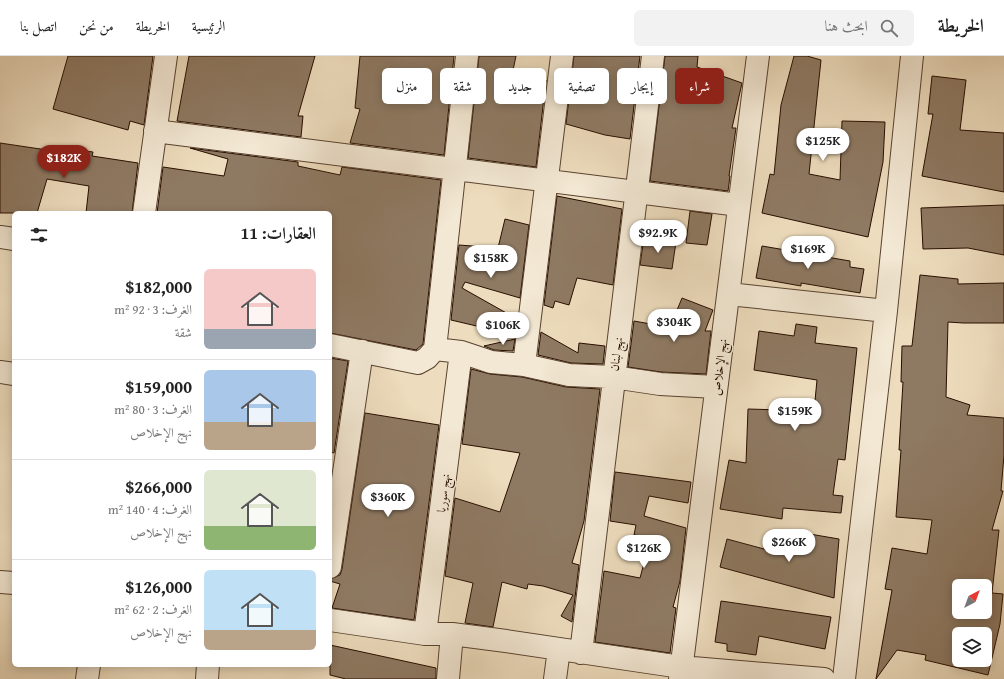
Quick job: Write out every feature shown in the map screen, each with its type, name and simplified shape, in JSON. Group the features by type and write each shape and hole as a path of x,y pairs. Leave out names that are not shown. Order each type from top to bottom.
{"street":[{"path":"144,211 166,56"},
{"path":"332,345 362,350 418,363 426,358 435,349 453,168 467,56"},
{"path":"524,364 548,180 562,56"},
{"name":"نهج لبنان","path":"581,653 613,377 625,295 653,56"},
{"name":"نهج الإخلاص","path":"680,673 758,56"},
{"path":"844,679 886,311 912,56"},
{"path":"155,130 318,153 453,168 739,205"},
{"path":"0,237 12,239"},
{"path":"729,294 886,311"},
{"path":"435,349 461,352 491,362 524,364 569,375 613,377 660,384 716,387"},
{"path":"332,553 362,350"},
{"name":"نهج سوريا","path":"425,634 461,352"},
{"path":"0,372 12,374"},
{"path":"0,582 12,583"},
{"path":"332,620 425,634 452,634 558,649 680,673 824,679"},
{"path":"448,679 452,634"},
{"path":"555,679 558,649"},
{"path":"87,679 89,667"},
{"path":"206,679 208,667"}],"building":[{"path":"68,56 153,56 144,125 130,121 128,130 53,109"},
{"path":"189,56 315,56 298,116 303,116 301,137 177,121"},
{"path":"360,56 454,56 453,68 440,68 440,104 449,104 444,155 350,143 360,109 355,108"},
{"path":"479,56 516,56 513,68 494,68 494,104 543,104 536,167 468,158 474,104 486,104 486,68 478,68"},
{"path":"574,56 640,56 639,68 617,68 617,104 634,104 630,139 605,135 566,124 568,104 609,104 609,68 573,68"},
{"path":"665,56 698,56 697,67 700,68 675,68 675,104 724,104 724,77 742,83 732,128 736,128 728,191 650,181 659,104 667,104 667,68 664,68"},
{"path":"794,56 807,56 821,60 809,174 840,180 842,121 885,122 883,162 868,237 762,213 770,174 774,175 781,105"},
{"path":"932,76 966,80 960,130 1004,133 1004,192 922,176 933,114 928,114"},
{"path":"0,143 74,154 75,150 93,152 92,156 138,163 132,211 86,211 89,186 47,179 38,211 12,211 12,213 0,213"},
{"path":"190,148 298,162 298,166 340,175 342,167 441,180 423,344 416,350 332,333 332,211 157,211 163,167 224,176 228,159"},
{"path":"557,196 622,209 613,285 577,278 569,305 555,301 553,308 544,305"},
{"path":"1004,205 1004,255 968,248 923,249 921,208"},
{"path":"690,211 712,214 707,245 686,243"},
{"path":"505,219 529,225 520,298 465,282 462,288 517,319 515,335 451,320 459,245 498,248"},
{"path":"644,238 676,242 672,269 640,265"},
{"path":"762,246 850,261 850,267 864,269 860,293 801,283 801,286 756,278"},
{"path":"920,275 958,279 958,284 1004,283 1004,323 948,322 946,397 970,405 967,415 1004,418 1004,455 1001,491 1003,491 992,530 999,530 992,593 1003,594 1000,624 992,658 992,627 952,627 952,666 925,660 926,655 897,650 876,679 892,590 885,589 892,548 927,554 932,520 896,517 901,450 899,450 903,382 901,382 902,346 912,346"},
{"path":"682,298 713,310 705,331 711,331 706,374 661,372 628,367 634,321 673,328 675,315"},
{"path":"796,324 817,327 815,343 857,348 845,460 838,459 833,495 843,496 841,513 783,508 782,519 720,509 729,460 746,463 748,409 814,411 817,380 754,370 759,331 794,336"},
{"path":"541,332 578,353 579,343 605,346 603,364 571,363 538,355"},
{"path":"515,339 513,351 494,350 484,346"},
{"path":"332,358 348,361 334,453 332,452"},
{"path":"471,369 490,374 522,377 566,387 600,389 584,521 572,563 579,565 572,622 561,616 573,595 543,586 528,584 527,589 502,582 493,627 465,623 473,583 445,576 455,498 500,512 520,453 462,444"},
{"path":"365,413 439,425 414,620 332,608 340,584 332,582 332,578 340,575"},
{"path":"615,472 691,482 688,503 649,496 644,516 686,528 680,581 673,607 676,608 670,653 595,642 604,571 640,578 651,537 634,535 636,525 610,521"},
{"path":"792,531 839,539 834,598 720,567 727,539 790,556"},
{"path":"721,601 831,617 825,649 759,636 756,655 727,651 727,644 715,642"},
{"path":"332,645 436,668 436,679 346,679 330,675 330,667 332,667"},
{"path":"954,667 990,667 988,675"}]}
